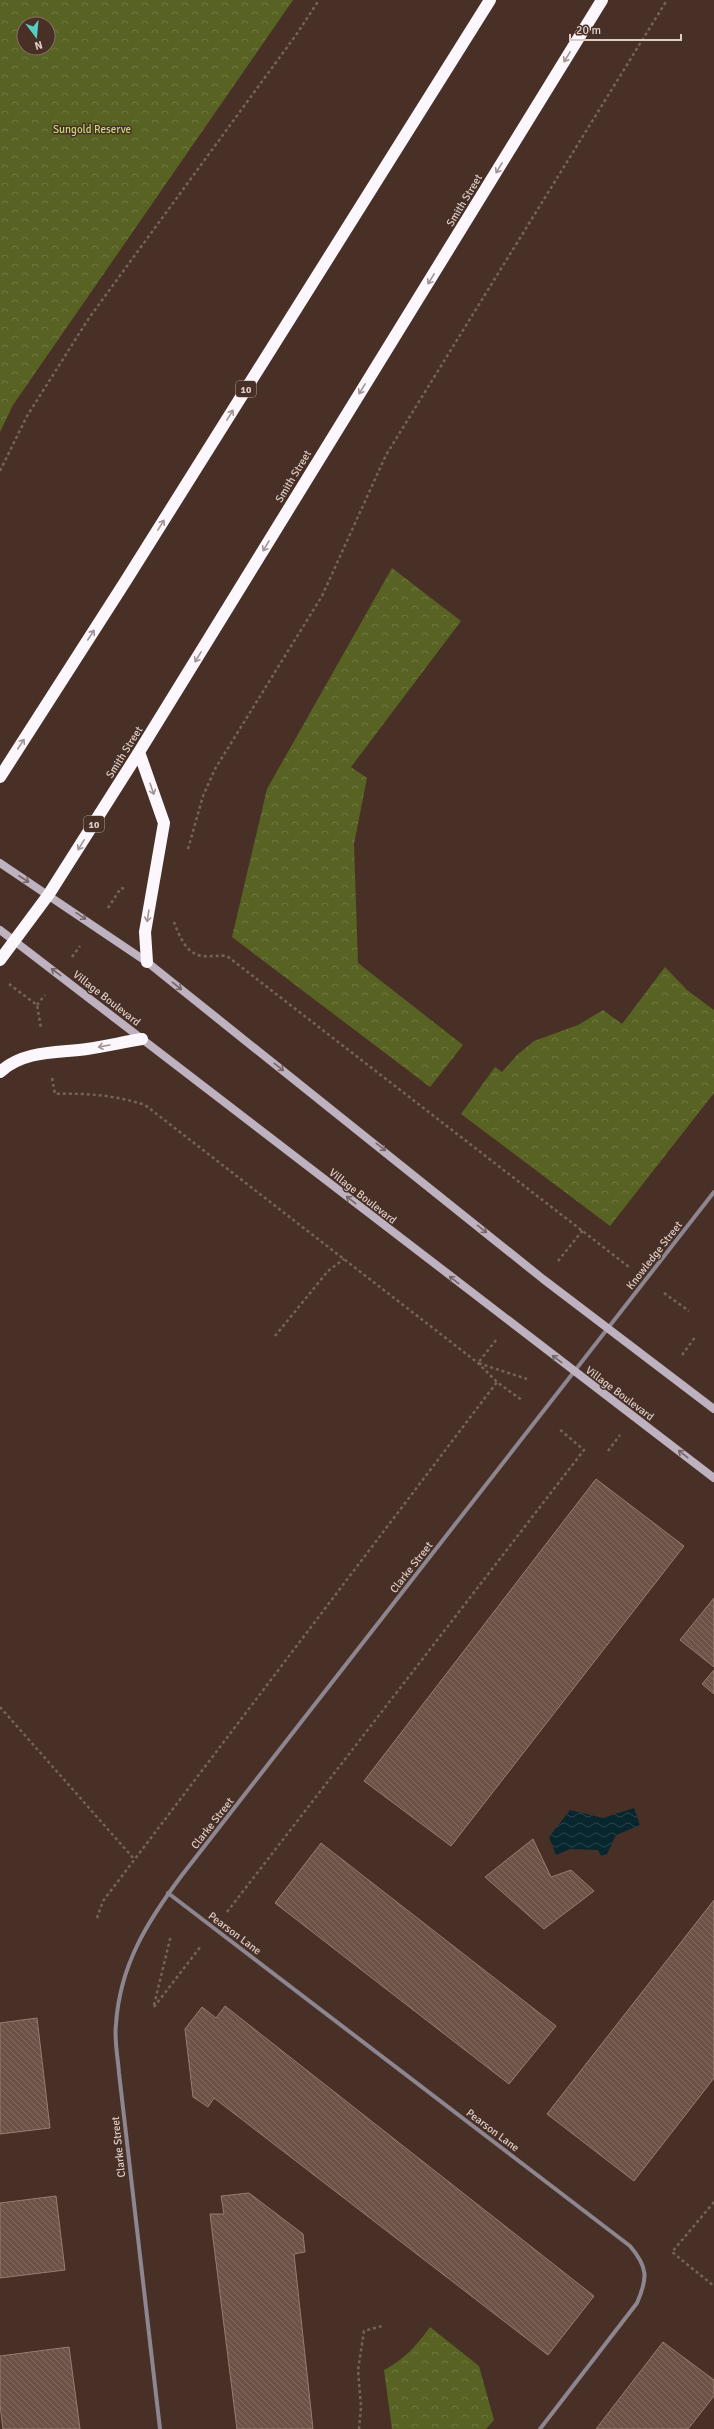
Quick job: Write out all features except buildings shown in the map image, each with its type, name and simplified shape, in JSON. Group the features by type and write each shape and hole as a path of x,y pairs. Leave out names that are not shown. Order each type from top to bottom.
{"highway":[{"name":"10","path":"0,777 125,582 490,0"},
{"name":"Smith Street","path":"0,960 49,894 139,752 602,0"},
{"path":"139,752 164,823 145,932 147,962"},
{"path":"0,1072 25,1058 45,1053 86,1049 142,1039"}],"street":[{"path":"0,863 49,894 147,962 607,1328 714,1409"},
{"name":"Village Boulevard","path":"0,930 714,1478"},
{"name":"Knowledge Street","path":"607,1328 714,1192"},
{"name":"Clarke Street","path":"160,2429 137,2236 116,2025 124,1975 137,1941 168,1893 607,1328"},
{"name":"Pearson Lane","path":"168,1893 630,2246 640,2258 646,2272 643,2289 637,2303 540,2429"}],"path":[{"path":"0,471 27,416 89,318 296,35 319,0"},
{"path":"188,850 203,796 215,768 322,596 386,455 667,0"},
{"path":"174,915 174,921 180,939 192,953 202,956 227,956 614,1255"},
{"path":"6,982 37,1005 45,1053 55,1094 91,1093 121,1097 145,1105 478,1363 497,1382 514,1394"},
{"path":"275,1336 328,1271 344,1259"},
{"path":"478,1363 527,1379"},
{"path":"97,1918 103,1901 497,1382"},
{"path":"172,1935 154,2007 584,1450 570,1438"},
{"path":"0,1707 135,1860"},
{"path":"714,2202 672,2252 714,2286"},
{"path":"359,2429 361,2407 358,2370 364,2332 382,2326"}],"green space":[{"name":"Sungold Reserve","path":"0,0 293,0 13,405 0,432"},
{"path":"392,568 461,621 351,767 367,778 354,844 358,963 463,1045 430,1087 232,937 267,789"},
{"path":"665,967 687,990 714,1010 714,1093 610,1226 461,1114 495,1067 502,1072 517,1055 534,1041 578,1025 603,1010 622,1024"},
{"path":"430,2327 479,2366 494,2420 486,2429 392,2429 384,2370 410,2351"}],"water":[{"path":"634,1808 640,1825 616,1835 607,1854 601,1856 598,1850 570,1849 556,1855 549,1837 570,1810 603,1818"}]}
